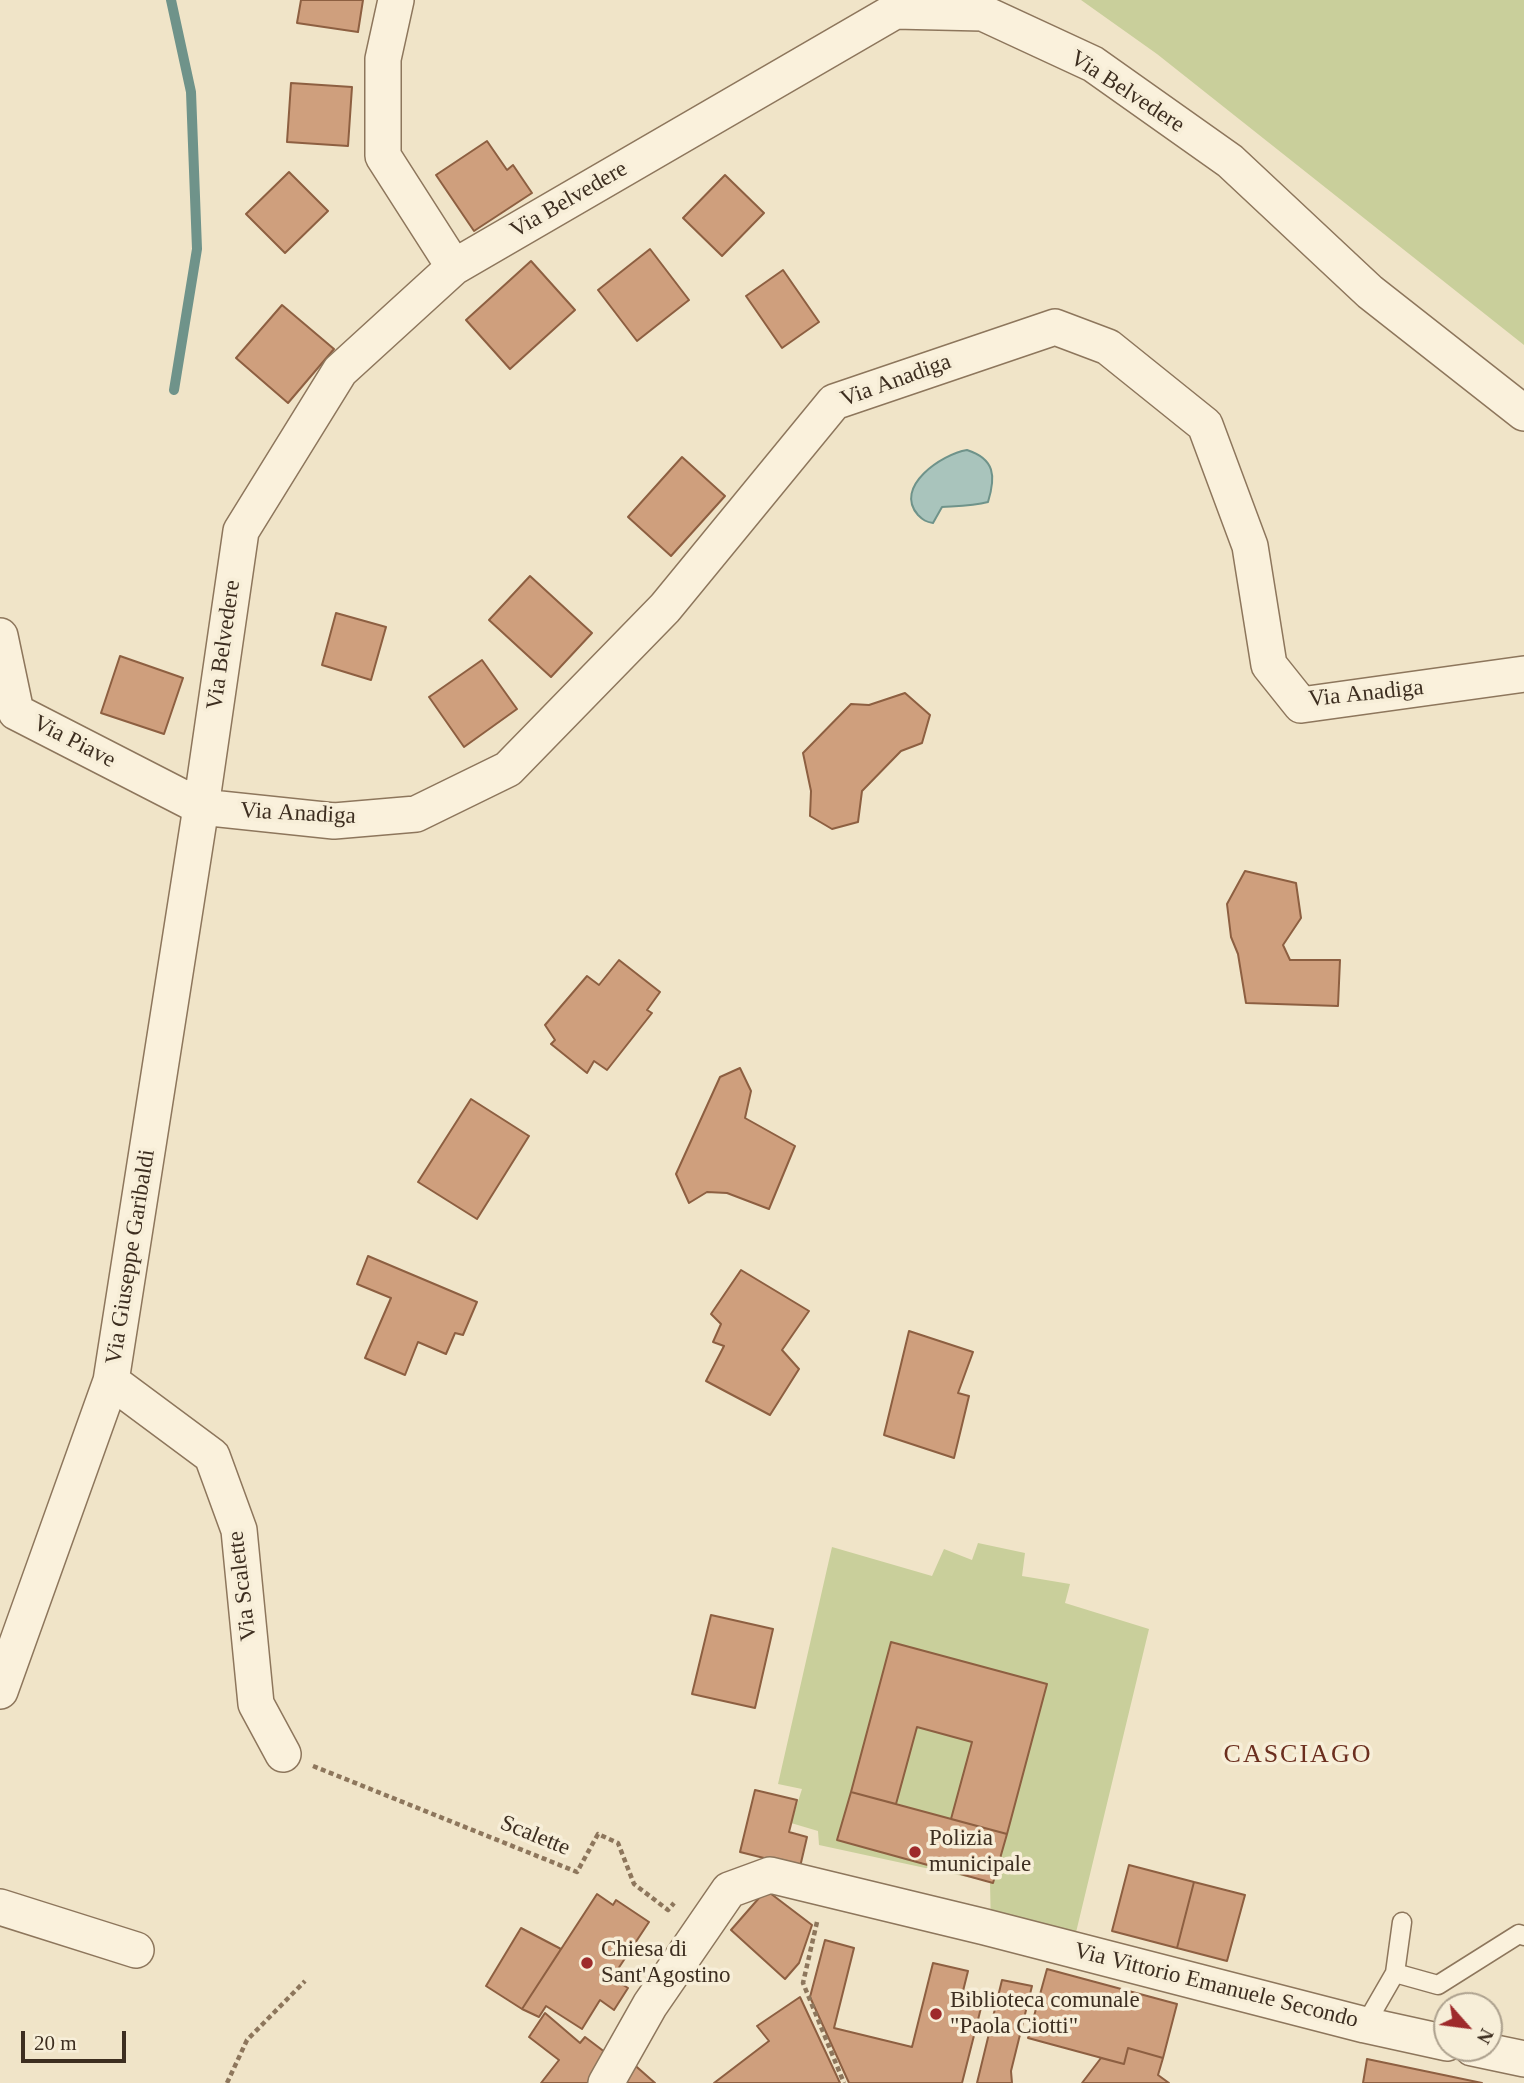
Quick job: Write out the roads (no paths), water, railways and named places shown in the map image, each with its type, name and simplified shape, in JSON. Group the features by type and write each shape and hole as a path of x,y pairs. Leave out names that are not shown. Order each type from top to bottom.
{"street":[{"path":"396,0 383,59 383,156 454,267"},
{"name":"Via Belvedere","path":"201,807 241,531 340,371 454,267 895,12 982,13 1093,64 1230,160 1370,292 1524,413"},
{"name":"Via Anadiga","path":"201,807 334,821 416,814 508,769 665,608 834,402 1055,327 1108,347 1205,425 1250,546 1269,665 1300,705 1524,674"},
{"name":"Via Piave","path":"0,636 8,715 201,807"},
{"name":"Via Giuseppe Garibaldi","path":"0,1691 111,1381 201,807"},
{"name":"Via Scalette","path":"111,1381 212,1456 239,1530 256,1703 283,1754"},
{"name":"Via Vittorio Emanuele Secondo","path":"606,2083 650,2005 729,1890 770,1875 1433,2040"},
{"path":"0,1907 136,1950"},
{"path":"1503,2055 1524,2059"}],"lane":[{"path":"1365,2025 1395,1973 1402,1922"},
{"path":"1395,1973 1438,1985 1519,1934 1524,1936"}],"water":[{"path":"967,450 983,458 991,470 992,484 988,502 942,507 933,523 925,520 918,515 912,504 916,483 934,465"}],"waterway":[{"path":"171,0 191,92 197,249 174,390"}],"place":[{"name":"Polizia municipale","path":"915,1852"},
{"name":"Chiesa di Sant'Agostino","path":"587,1963"},
{"name":"Biblioteca comunale \"Paola Ciotti\"","path":"936,2014"}],"district":[{"name":"CASCIAGO","path":"1298,1755"}]}
